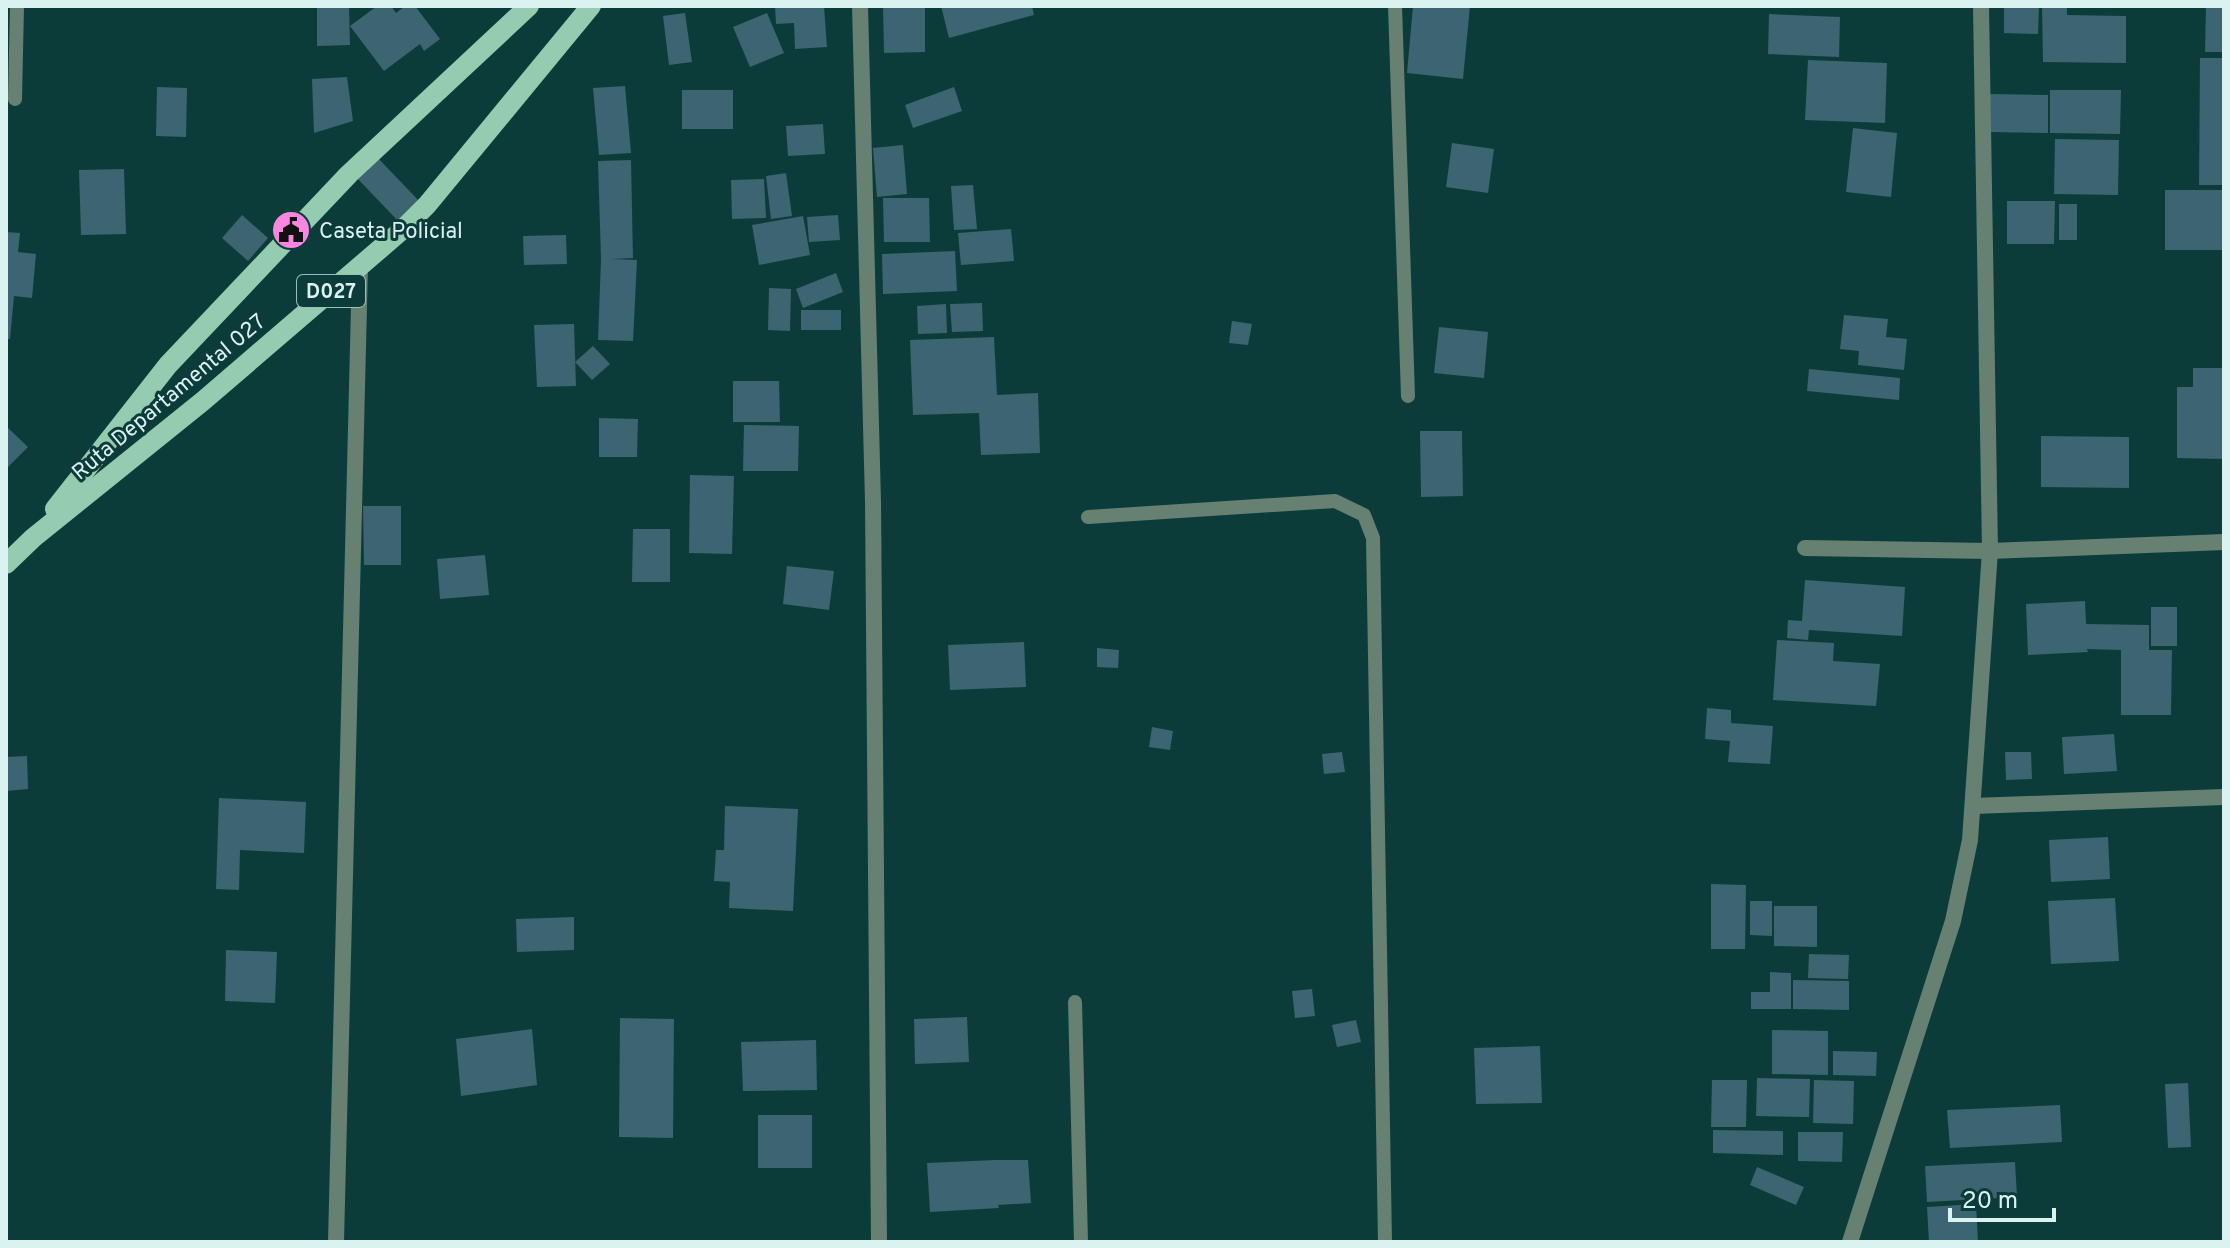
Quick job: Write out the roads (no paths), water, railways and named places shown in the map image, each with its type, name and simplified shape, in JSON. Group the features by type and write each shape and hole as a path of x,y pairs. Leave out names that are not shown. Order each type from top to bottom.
{"main road":[{"name":"Ruta Departamental 027","path":"33,538 168,365 349,174 529,6"},
{"name":"Ruta Departamental 027","path":"6,564 33,538 203,401 427,205 591,6"}],"street":[{"path":"860,6 873,501 879,1242"},
{"path":"1850,1242 1953,921 1970,840 1990,551 1981,6"},
{"path":"336,1242 360,265"},
{"path":"1805,548 1990,551 2224,542"},
{"path":"1973,806 2224,797"}],"lane":[{"path":"15,99 17,6"},
{"path":"1395,6 1408,396"},
{"path":"1088,517 1335,501 1364,515 1373,538 1385,1242"},
{"path":"1075,1002 1081,1242"}],"place":[{"name":"Caseta Policial","path":"291,230"}]}
